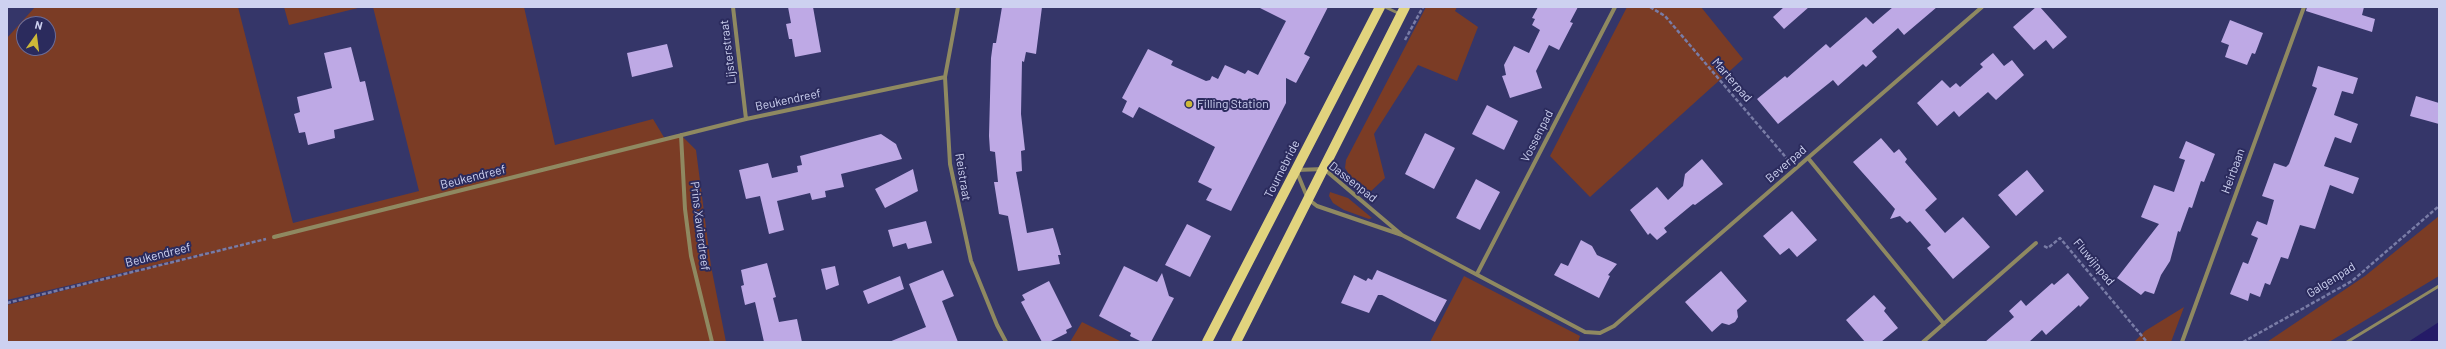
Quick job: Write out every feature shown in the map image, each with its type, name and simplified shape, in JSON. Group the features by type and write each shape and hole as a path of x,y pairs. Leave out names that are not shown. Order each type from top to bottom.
{"main road":[{"name":"Tournebride","path":"1207,342 1380,7"},
{"path":"1236,342 1403,11"}],"street":[{"name":"Lijsterstraat","path":"733,7 746,119"},
{"name":"Reistraat","path":"958,7 945,77 950,164 959,212 971,261 1006,342"},
{"name":"Vossenpad","path":"1477,274 1615,7"},
{"name":"Beverpad","path":"1600,333 1614,326 1982,7"},
{"name":"Heirbaan","path":"2182,342 2304,7"},
{"name":"Beukendreef","path":"274,237 746,119 945,77"},
{"name":"Prins Xavierdreef","path":"681,135 685,209 691,256 712,342"},
{"path":"1808,158 1944,324"},
{"name":"Dassenpad","path":"1296,170 1324,169 1402,235"},
{"path":"1296,170 1308,199"},
{"name":"Dassenpad","path":"1308,199 1317,206 1339,215 1402,235 1585,332 1600,333"},
{"path":"1923,342 2036,243"}],"lane":[{"path":"1386,7 1403,11"},
{"path":"2347,342 2439,286"}],"path":[{"name":"Marterpad","path":"1650,7 1664,16 1796,169"},
{"name":"Galgenpad","path":"2243,342 2352,281 2439,206"},
{"name":"Beukendreef","path":"7,303 274,237"},
{"name":"Fluwijnpad","path":"2036,243 2048,248 2060,238 2147,342"}],"shaded area":[{"path":"35,7 238,7 293,223 419,191 373,7 524,7 555,145 653,119 665,139 681,135 696,150 711,266 726,342 7,342 7,305 244,244 7,300 7,38 16,28 16,56 56,56 56,16 27,16"},
{"path":"284,7 362,7 289,25"},
{"path":"1426,7 1457,7 1455,11 1478,27 1457,81 1418,65 1374,134 1385,178 1369,193 1352,179 1345,168 1346,160"},
{"path":"1627,7 1701,7 1743,59 1590,197 1550,156"},
{"path":"1330,192 1348,198 1372,218 1369,219 1344,210 1333,203 1329,196"},
{"path":"2439,216 2439,276 2329,342 2267,342 2365,276"},
{"path":"1464,276 1580,336 1578,342 1430,342"},
{"path":"2184,307 2171,342 2134,342 2145,331"},
{"path":"1082,322 1122,342 1070,342"},
{"path":"2439,322 2439,342 2408,342"}],"building":[{"path":"788,7 813,7 821,52 795,57 792,39 789,39 786,24 791,23"},
{"path":"1002,7 1042,7 1036,54 1026,52 1024,62 1022,61 1021,114 1025,150 1021,151 1022,171 1016,172 1027,233 1053,228 1061,255 1058,255 1060,264 1018,271 1008,216 999,214 994,182 998,182 995,152 990,151 989,136 991,58 993,43 996,43"},
{"path":"1258,7 1328,7 1304,54 1310,57 1296,83 1286,78 1286,103 1231,211 1206,200 1212,189 1198,182 1215,147 1139,107 1133,118 1122,112 1127,101 1122,98 1148,49 1173,61 1171,65 1206,81 1210,80 1212,76 1218,79 1225,65 1245,74 1248,70 1258,75 1286,21"},
{"path":"1538,7 1578,7 1570,22 1573,23 1559,50 1549,45 1536,71 1542,88 1510,98 1502,76 1506,75 1504,65 1514,46 1529,53 1540,30 1532,25 1535,19 1532,18"},
{"path":"1784,7 1809,7 1784,29 1773,17"},
{"path":"1893,7 1937,7 1904,35 1898,28 1872,51 1877,57 1866,67 1863,64 1838,86 1833,80 1778,124 1757,99 1785,76 1787,78 1826,44 1830,48 1866,17 1873,24"},
{"path":"2036,7 2040,7 2067,37 2053,49 2046,40 2034,50 2013,27"},
{"path":"2307,7 2364,7 2362,15 2375,19 2372,32 2306,11"},
{"path":"2230,20 2263,33 2255,54 2252,53 2247,65 2225,57 2229,45 2221,42"},
{"path":"667,44 673,67 632,77 627,53"},
{"path":"351,47 360,82 365,81 374,120 334,130 335,138 308,145 305,132 299,133 294,114 300,112 297,97 332,88 324,53"},
{"path":"1993,53 2004,66 2012,60 2024,75 1996,100 1988,92 1959,117 1954,111 1937,126 1917,103 1942,80 1950,88 1956,83 1960,87 1983,67 1980,64"},
{"path":"2318,66 2358,78 2353,94 2342,91 2334,115 2358,124 2351,143 2335,137 2324,166 2359,178 2353,194 2330,185 2315,229 2300,225 2288,259 2281,257 2270,285 2265,283 2260,297 2250,293 2248,301 2230,294 2243,262 2248,264 2258,238 2251,235 2257,221 2267,225 2274,200 2262,196 2274,163 2286,167 2289,164 2317,88 2312,86"},
{"path":"2416,96 2439,103 2439,124 2410,116"},
{"path":"1487,105 1518,121 1504,150 1472,134"},
{"path":"1425,133 1455,148 1434,189 1405,174"},
{"path":"881,134 896,144 902,159 841,174 844,187 825,191 826,197 812,200 810,193 777,201 784,230 769,234 760,196 746,199 739,170 768,163 772,178 798,172 797,166 802,165 800,156"},
{"path":"1881,138 1894,153 1899,149 1907,159 1905,162 1937,199 1925,210 1945,233 1963,217 1990,247 1953,279 1927,248 1931,245 1910,221 1907,223 1900,216 1890,219 1895,209 1853,162"},
{"path":"2186,141 2215,154 2204,182 2201,181 2192,208 2189,207 2180,232 2178,231 2170,261 2161,275 2154,294 2145,291 2141,295 2117,278 2159,224 2141,217 2154,185 2174,192 2185,160 2179,158"},
{"path":"1702,159 1723,184 1695,205 1693,204 1664,228 1667,232 1657,240 1650,233 1648,235 1630,210 1657,187 1668,200 1683,186 1685,174"},
{"path":"913,169 918,191 885,208 875,189"},
{"path":"2027,170 2044,191 2016,216 1998,195"},
{"path":"1476,179 1500,192 1480,230 1456,218"},
{"path":"1792,211 1817,240 1797,257 1789,248 1780,255 1763,236"},
{"path":"926,221 932,243 908,249 906,243 893,247 888,230"},
{"path":"1187,224 1211,236 1190,277 1165,265"},
{"path":"1581,240 1592,246 1597,255 1617,264 1608,275 1610,276 1599,298 1554,275 1561,263 1568,266"},
{"path":"767,263 776,297 773,298 779,322 797,319 802,342 764,342 755,302 745,305 741,286 744,285 741,270"},
{"path":"835,266 839,285 826,290 821,269"},
{"path":"1124,266 1157,282 1162,273 1169,296 1174,298 1151,342 1142,342 1130,336 1131,333 1099,316"},
{"path":"943,270 954,296 942,301 958,342 889,342 926,327 909,284"},
{"path":"1377,270 1447,300 1435,322 1382,295 1378,295 1369,313 1341,303 1354,275 1366,281 1368,278 1372,280"},
{"path":"1721,271 1747,301 1737,310 1738,317 1735,322 1729,325 1722,323 1712,332 1685,302"},
{"path":"2068,273 2089,298 2080,307 2079,305 2046,335 2042,330 2029,342 1985,342 2014,317 2009,311 2021,300 2026,306 2052,283 2054,285"},
{"path":"900,276 904,289 868,304 863,291"},
{"path":"1049,281 1072,327 1066,330 1067,333 1049,342 1042,342 1021,302 1025,300 1022,295"},
{"path":"1874,295 1886,308 1884,311 1898,328 1881,342 1865,342 1846,320"}],"place":[{"name":"Filling Station","path":"1189,104"}]}
